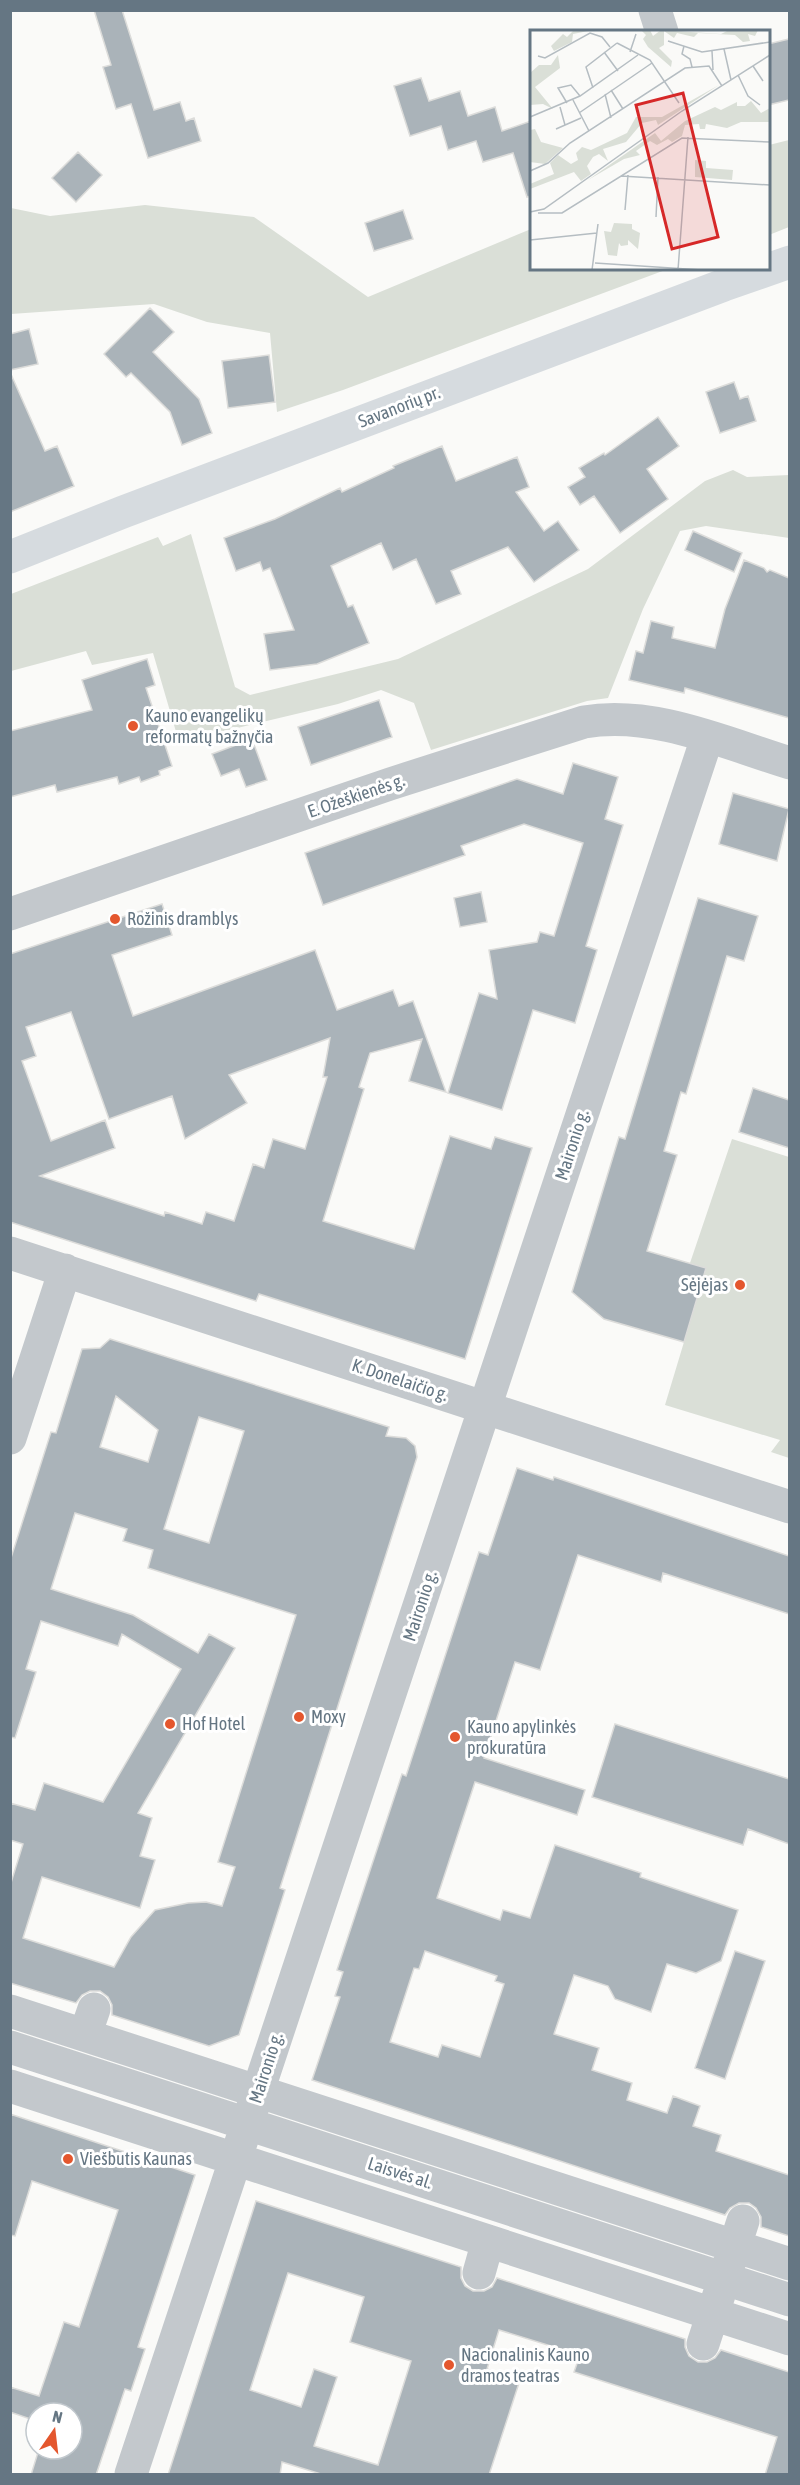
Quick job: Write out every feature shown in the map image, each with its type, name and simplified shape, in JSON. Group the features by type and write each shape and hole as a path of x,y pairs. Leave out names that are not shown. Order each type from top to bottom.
{"main road":[{"name":"Savanorių pr.","path":"770,269 789,262"},
{"name":"Savanorių pr.","path":"10,557 244,466 768,270"}],"street":[{"path":"655,10 661,30"},
{"name":"E. Ožeškienės g.","path":"10,914 390,784 584,722 606,718 634,719 789,763"},
{"name":"Maironio g.","path":"131,2475 707,738"},
{"name":"K. Donelaičio g.","path":"10,1253 789,1507"},
{"path":"10,1438 65,1270"},
{"name":"Laisvės al.","path":"10,2011 90,2022 259,2092 739,2234 789,2264"},
{"name":"Laisvės al.","path":"10,2047 789,2300"},
{"name":"Laisvės al.","path":"10,2086 488,2241 708,2329 789,2339"},
{"path":"708,2329 739,2234"},
{"path":"479,2272 488,2241"}],"shaded area":[{"path":"789,140 789,227 770,235 770,145"},
{"path":"145,205 254,217 368,297 530,229 530,270 665,270 343,390 277,412 270,333 207,322 154,304 11,314 11,208 50,216"},
{"path":"733,470 747,477 789,475 789,538 706,526 680,531 643,609 608,698 587,701 431,750 414,703 381,690 338,704 179,742 153,653 92,665 86,651 11,671 11,594 158,537 163,546 191,534 235,687 250,695 398,659 588,569 705,481"},
{"path":"732,1139 789,1157 789,1458 771,1452 780,1440 665,1405 706,1269 690,1263"}],"building":[{"path":"94,10 122,10 154,110 180,102 186,121 194,118 201,141 148,158 131,104 116,109 103,67 111,65"},
{"path":"789,39 789,100 770,105 770,44"},
{"path":"421,78 429,101 460,91 468,116 495,107 502,131 530,121 530,196 527,197 513,153 483,162 476,141 448,150 441,126 410,136 394,86"},
{"path":"78,152 102,175 76,202 52,178"},
{"path":"403,210 413,239 374,251 365,223"},
{"path":"150,308 174,332 153,352 199,399 212,433 182,445 170,412 131,373 126,377 104,354"},
{"path":"29,329 38,364 10,370 10,334"},
{"path":"269,355 275,402 228,408 222,361"},
{"path":"10,372 45,451 57,446 74,486 10,512"},
{"path":"734,382 740,399 748,396 756,421 720,433 706,392"},
{"path":"658,417 679,446 647,469 668,499 620,533 594,496 580,505 568,487 585,477 579,468 604,453 605,455"},
{"path":"442,446 456,481 517,457 529,487 516,492 544,531 558,521 579,550 534,582 508,547 451,571 461,594 436,604 416,559 393,570 381,543 331,566 348,607 353,605 369,643 317,664 270,670 264,634 294,630 270,568 263,571 260,562 236,571 224,538 275,519 340,488 342,492 394,468 393,466"},
{"path":"693,531 742,553 734,572 685,550"},
{"path":"744,560 764,568 767,572 770,570 789,578 789,718 685,688 684,693 629,680 636,651 643,653 651,621 674,627 672,638 715,648 725,609"},
{"path":"147,659 155,685 146,688 172,766 159,771 160,775 141,782 139,777 119,784 117,777 57,792 55,785 10,797 10,731 92,710 82,680"},
{"path":"379,700 392,737 311,765 298,727"},
{"path":"252,739 267,780 246,787 239,769 221,776 212,754"},
{"path":"573,763 618,777 605,819 623,825 586,946 597,950 575,1023 533,1010 502,1110 448,1093 479,993 497,999 489,950 537,942 540,932 554,936 583,843 524,824 461,846 465,855 323,905 305,853 517,779 563,794"},
{"path":"733,793 789,809 777,861 719,844"},
{"path":"481,892 487,922 460,927 454,898"},
{"path":"698,898 758,916 744,961 727,956 686,1094 681,1092 664,1151 677,1155 647,1251 706,1268 684,1342 604,1319 572,1292 619,1137 625,1139"},
{"path":"162,904 172,935 112,955 133,1016 315,950 337,1010 393,990 399,1006 413,1001 446,1092 409,1081 422,1039 370,1053 359,1087 364,1089 323,1221 414,1249 450,1136 491,1149 495,1137 532,1148 465,1359 259,1294 256,1301 10,1222 10,954","holes":["71,1012 109,1119 172,1096 185,1139 247,1103 229,1075 330,1038 323,1077 327,1077 305,1149 273,1139 264,1168 253,1164 234,1221 206,1212 202,1224 165,1212 164,1216 40,1176 115,1148 105,1120 51,1141 22,1061 36,1056 26,1027"]},
{"path":"753,1088 789,1100 789,1148 739,1132"},
{"path":"110,1339 389,1427 386,1436 406,1438 415,1446 417,1457 280,1888 285,1890 239,2035 209,2046 112,2015 112,2005 108,1997 100,1991 90,1991 82,1995 76,2003 10,1983 10,1886 23,1844 10,1840 10,1803 35,1810 44,1783 103,1802 181,1669 122,1634 118,1646 41,1621 26,1669 36,1672 15,1738 10,1737 10,1561 51,1432 56,1433 82,1349 100,1348","holes":["116,1396 158,1430 148,1462 100,1447","199,1417 244,1431 209,1543 164,1529","75,1513 127,1529 123,1541 153,1550 148,1568 296,1615 218,1862 235,1867 222,1906 206,1902 188,1903 155,1910 131,1937 114,1967 23,1938 42,1877 140,1908 155,1860 140,1856 152,1818 138,1813 235,1648 209,1634 198,1653 133,1615 51,1589"]},
{"path":"517,1468 553,1480 554,1477 789,1556 789,1614 663,1573 661,1582 578,1555 540,1670 515,1662 484,1758 585,1790 577,1815 475,1782 437,1898 500,1920 503,1910 530,1918 555,1845 641,1873 640,1877 738,1910 721,1961 696,1973 667,1964 651,2012 615,1999 608,1986 574,1975 554,2034 599,2048 592,2070 632,2083 627,2100 667,2113 673,2096 700,2106 693,2126 721,2135 716,2151 789,2175 789,2236 761,2227 761,2217 756,2208 749,2203 739,2203 730,2208 725,2215 312,2080 340,1997 335,1996 343,1972 337,1970 402,1774 406,1776 479,1552 488,1555","holes":["425,1951 497,1976 495,1981 504,1984 480,2057 442,2045 438,2057 390,2042 414,1968 419,1969"]},
{"path":"615,1724 789,1779 789,1844 748,1829 743,1845 592,1797"},
{"path":"735,1951 765,1961 725,2079 695,2068"},
{"path":"10,2114 195,2175 138,2347 145,2349 131,2391 125,2389 96,2475 31,2475 35,2461 84,2461 84,2401 24,2401 24,2417 10,2412 10,2387 39,2396 64,2322 79,2327 118,2210 32,2181 15,2236 10,2235"},
{"path":"256,2201 461,2267 461,2278 465,2286 473,2291 484,2291 492,2287 497,2278 685,2339 685,2347 689,2356 698,2362 707,2362 715,2358 721,2350 789,2372 789,2475 765,2475 777,2437 574,2372 580,2355 499,2330 487,2369 520,2380 489,2475 324,2475 282,2462 280,2475 168,2475","holes":["288,2273 364,2297 350,2342 411,2361 378,2465 314,2446 337,2377 314,2369 301,2407 250,2390"]}],"place":[{"name":"Kauno evangelikų reformatų bažnyčia","path":"133,726"},
{"name":"Rožinis dramblys","path":"115,919"},
{"name":"Sėjėjas","path":"740,1285"},
{"name":"Moxy","path":"299,1717"},
{"name":"Hof Hotel","path":"170,1724"},
{"name":"Kauno apylinkės prokuratūra","path":"455,1737"},
{"name":"Viešbutis Kaunas","path":"68,2159"},
{"name":"Nacionalinis Kauno dramos teatras","path":"449,2365"}]}
